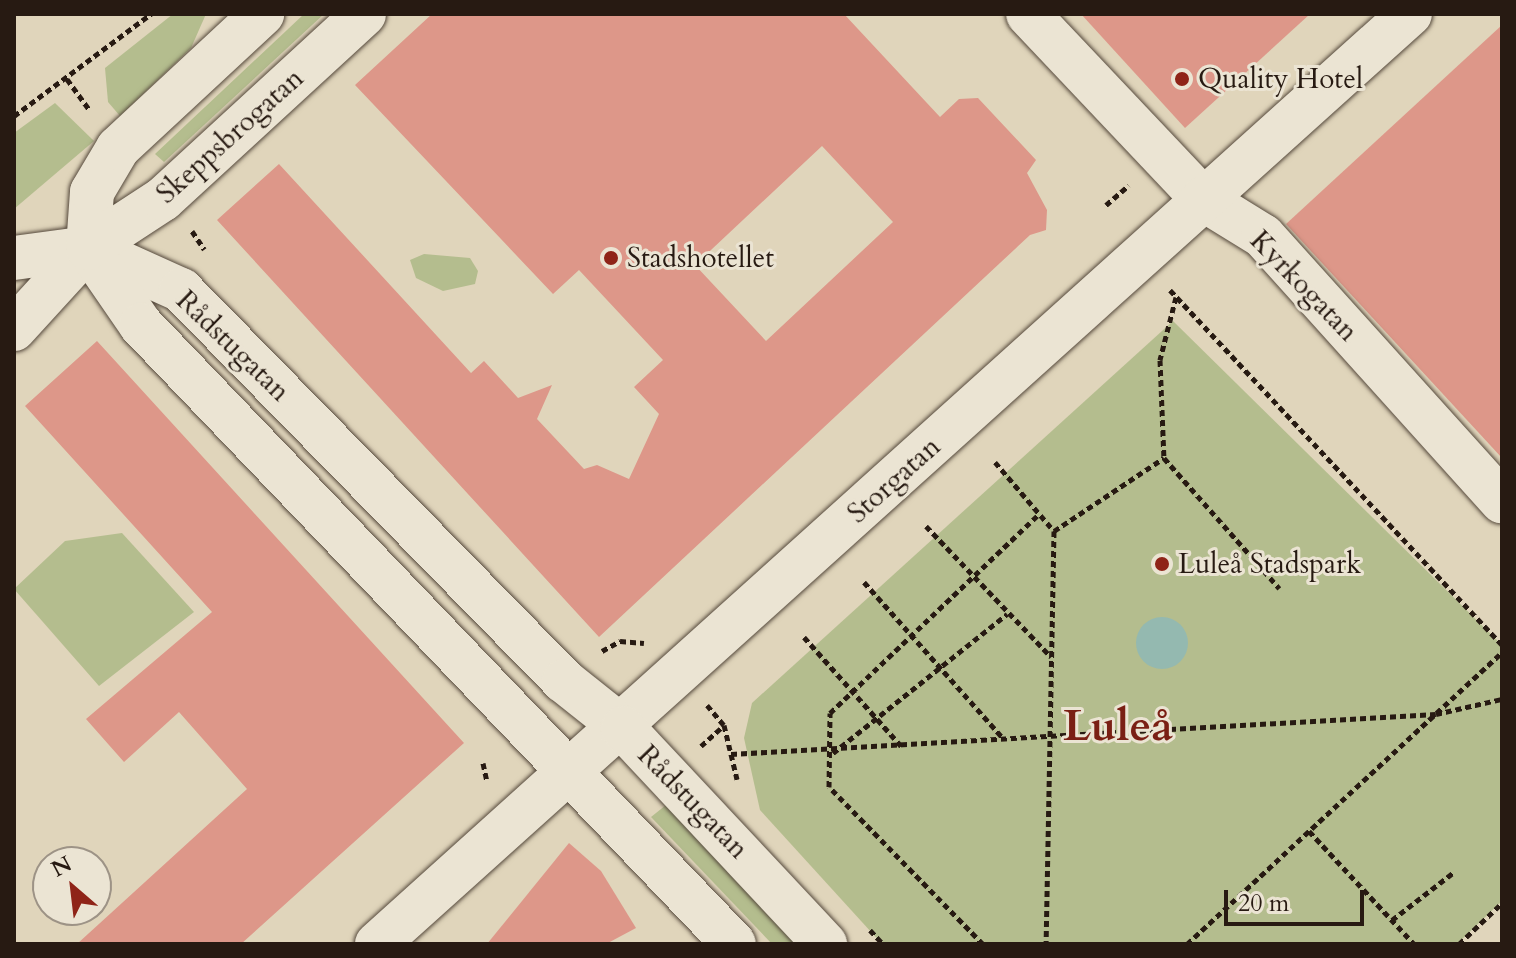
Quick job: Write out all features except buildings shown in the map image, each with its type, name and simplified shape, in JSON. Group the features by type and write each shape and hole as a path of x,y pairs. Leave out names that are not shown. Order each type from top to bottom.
{"main road":[{"path":"14,258 88,248 92,192 118,148 262,14"},
{"name":"Skeppsbrogatan","path":"14,329 88,248 163,199 364,14"},
{"name":"Kyrkogatan","path":"1028,14 1203,199 1263,236 1502,501"},
{"name":"Storgatan","path":"377,944 623,728 1410,14"},
{"name":"Rådstugatan","path":"88,248 181,290 564,681 623,728 825,944"},
{"name":"Rådstugatan","path":"88,248 141,325 734,944"}],"path":[{"path":"14,116 151,14"},
{"path":"1140,257 1502,645"},
{"path":"1176,296 1160,360 1164,458 1279,588"},
{"path":"1054,531 1164,458"},
{"path":"995,462 1054,531 1046,944"},
{"path":"983,944 829,787 833,754 830,713 850,688 1039,514"},
{"path":"926,526 1051,658"},
{"path":"864,582 945,669 1004,739"},
{"path":"833,754 945,669 1007,614"},
{"path":"804,637 901,746"},
{"path":"1187,944 1502,652"},
{"path":"731,754 833,754 1004,739 1436,714 1502,699"},
{"path":"1309,831 1414,944"},
{"path":"1392,920 1454,872"},
{"path":"1459,944 1502,903"}],"green space":[{"path":"173,14 206,14 191,48 120,116 108,102 105,68"},
{"path":"304,14 324,14 164,162 155,154"},
{"path":"55,103 94,141 14,209 14,133"},
{"path":"424,254 470,258 478,271 475,284 443,291 416,278 410,260"},
{"name":"Luleå Stadspark","path":"1173,321 1502,645 1502,901 1457,944 882,944 760,810 744,738 752,703"},
{"path":"122,533 194,612 99,686 14,589 65,541"},
{"path":"666,805 797,944 772,944 651,817"}],"water":[{"path":"1162,617 1180,625 1188,643 1180,661 1162,669 1144,661 1136,643 1144,625"}],"place":[{"name":"Quality Hotel","path":"1182,79"},
{"name":"Stadshotellet","path":"611,258"},
{"name":"Luleå Stadspark","path":"1162,564"}],"district":[{"name":"Luleå","path":"1118,726"}]}
